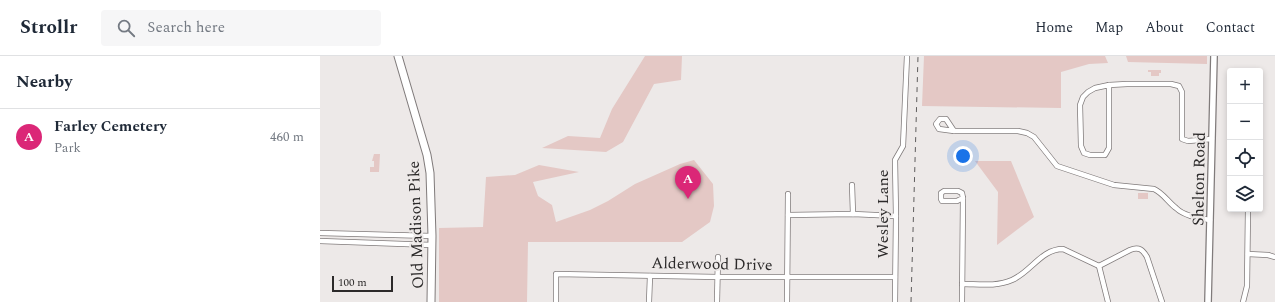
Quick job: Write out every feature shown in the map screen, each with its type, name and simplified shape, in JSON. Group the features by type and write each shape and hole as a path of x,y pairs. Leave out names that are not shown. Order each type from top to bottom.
{"main road":[{"name":"Old Madison Pike","path":"398,56 427,155 431,198 431,302"}],"street":[{"name":"Wesley Lane","path":"895,302 895,160 903,146 907,56"},
{"name":"Shelton Road","path":"1208,302 1214,56"},
{"path":"1109,85 1109,148 1105,154 1090,155 1084,153 1081,146 1080,105 1083,97 1088,92 1095,88 1109,85 1171,84 1178,86 1182,92 1182,139 1188,141 1212,139"},
{"path":"954,131 1018,131 1027,133 1034,137 1057,166 1114,184 1154,189 1176,209 1184,213 1210,220"},
{"path":"852,185 853,214"},
{"path":"962,302 963,198 962,193 958,191 944,191 941,193 940,197 942,200 950,201 957,201 963,198"},
{"path":"787,302 788,194"},
{"path":"1243,302 1247,286 1248,212"},
{"path":"788,215 853,214 896,216"},
{"path":"320,233 432,236"},
{"path":"332,242 333,234"},
{"path":"383,243 384,235"},
{"path":"320,242 432,245"},
{"path":"1099,266 1134,248 1140,249 1147,257 1162,302"},
{"path":"962,284 1000,284 1012,280 1023,274 1044,255 1057,249 1064,249 1099,266"},
{"path":"1248,254 1268,255 1275,257"},
{"path":"717,302 718,257"},
{"path":"1099,266 1108,302"},
{"name":"Alderwood Drive","path":"556,302 556,274 718,277 895,277"},
{"path":"650,276 650,302"}],"shaded area":[{"path":"645,56 682,56 681,80 654,84 623,142 606,152 542,148 568,136 600,138 612,109"},
{"path":"924,56 1105,56 1108,63 1089,64 1061,72 1061,108 922,106"},
{"path":"1126,56 1207,56 1207,64 1128,62"},
{"path":"1148,70 1161,70 1161,73 1159,73 1159,76 1151,76 1151,72 1148,72"},
{"path":"374,154 380,154 379,172 370,172 370,167 374,167 374,161 372,161"},
{"path":"694,160 713,184 714,206 710,222 682,242 528,242 527,302 439,302 439,228 483,227 486,177 515,175 539,165 579,172 533,182 538,196 552,205 556,222 590,210 608,201 635,184 680,164"},
{"path":"975,161 1011,161 1034,217 997,245 998,192"},
{"path":"1138,193 1148,193 1148,199 1138,199"}],"railway":[{"path":"911,302 918,56"}],"place":[{"name":"Farley Cemetery","path":"688,199"}]}
